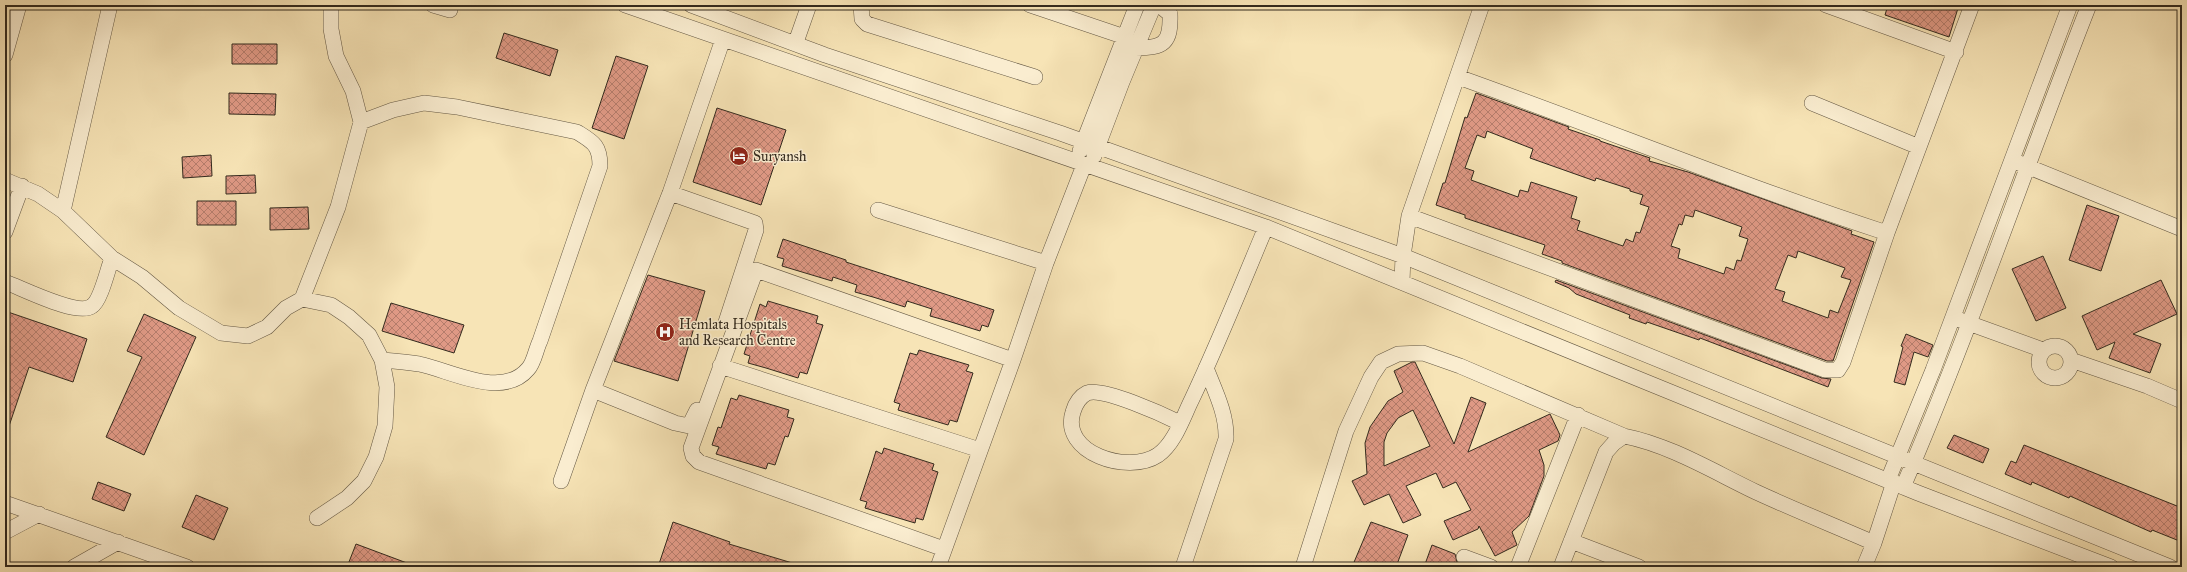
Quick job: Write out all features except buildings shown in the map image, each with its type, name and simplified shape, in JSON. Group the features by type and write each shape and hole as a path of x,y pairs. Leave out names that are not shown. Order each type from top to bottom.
{"street":[{"path":"5,55 19,5"},
{"path":"63,211 110,5"},
{"path":"5,180 38,194 63,211 112,258 142,277 179,308 221,333 248,336 267,327 286,308 302,299 338,207 361,122 353,91 336,56 331,29 331,5"},
{"path":"433,5 450,10"},
{"path":"625,5 1266,227 1895,483 2111,567"},
{"path":"691,5 796,42 833,57 1090,144 1403,256 2170,567"},
{"path":"796,42 808,5"},
{"path":"861,5 862,19 867,24 1035,76"},
{"path":"1030,5 1125,37"},
{"path":"938,567 1013,360 1046,263 1084,164 1125,37 1137,5"},
{"path":"1090,144 1136,48 1154,5"},
{"path":"1136,48 1155,48 1161,45 1167,38 1170,25 1170,14 1159,5"},
{"path":"1402,282 1403,256 1409,216 1482,5"},
{"path":"1826,5 1956,52"},
{"path":"1409,216 1832,371 1838,370 1843,362 1887,233 1956,52 1972,5"},
{"path":"1866,566 1895,483 1898,456 1953,318 2070,5"},
{"path":"1895,483 1914,462 1940,402 2089,5"},
{"path":"561,480 593,390 670,193 723,39"},
{"path":"1458,77 1551,110 1812,209 1887,233"},
{"path":"361,122 393,110 424,103 457,107 577,132 593,142 600,152 600,166 540,341 528,369 516,378 496,384 468,378 420,364 382,360"},
{"path":"1812,103 1919,147"},
{"path":"2013,160 2182,229"},
{"path":"5,232 22,186"},
{"path":"593,390 675,423 689,426 695,416 756,230 755,223 670,193"},
{"path":"878,210 1046,263"},
{"path":"1180,424 1148,408 1102,393 1087,393 1079,399 1071,417 1075,436 1086,448 1100,457 1123,464 1141,462 1158,455 1167,446 1180,424 1206,368 1266,227"},
{"path":"5,282 70,307 85,310 93,306 97,299 112,258"},
{"path":"944,549 699,462 692,456 691,448 720,366 756,270 1013,360"},
{"path":"302,299 331,305 349,317 369,335 382,360 386,387 385,426 376,457 364,481 347,498 317,518"},
{"path":"1953,318 2043,350"},
{"path":"2058,346 2066,351 2071,360 2069,370 2066,374 2055,378 2045,375 2039,365 2039,360 2043,350 2048,347 2058,346"},
{"path":"1303,567 1346,431 1371,377 1381,362 1398,354 1423,353 1460,366 1578,415 1624,436 1689,460 1776,501 1874,543"},
{"path":"2071,360 2147,386 2182,401"},
{"path":"720,366 980,450"},
{"path":"1183,567 1226,439 1224,414 1206,368"},
{"path":"1518,567 1578,415"},
{"path":"1562,567 1606,452 1614,442 1624,436"},
{"path":"5,504 39,514 187,567"},
{"path":"5,532 39,514"},
{"path":"1571,541 1639,567"},
{"path":"74,567 118,542"},
{"path":"1464,557 1491,567"}],"place":[{"name":"Suryansh","path":"739,156"},
{"name":"Hemlata Hospitals and Research Centre","path":"665,332"}]}
